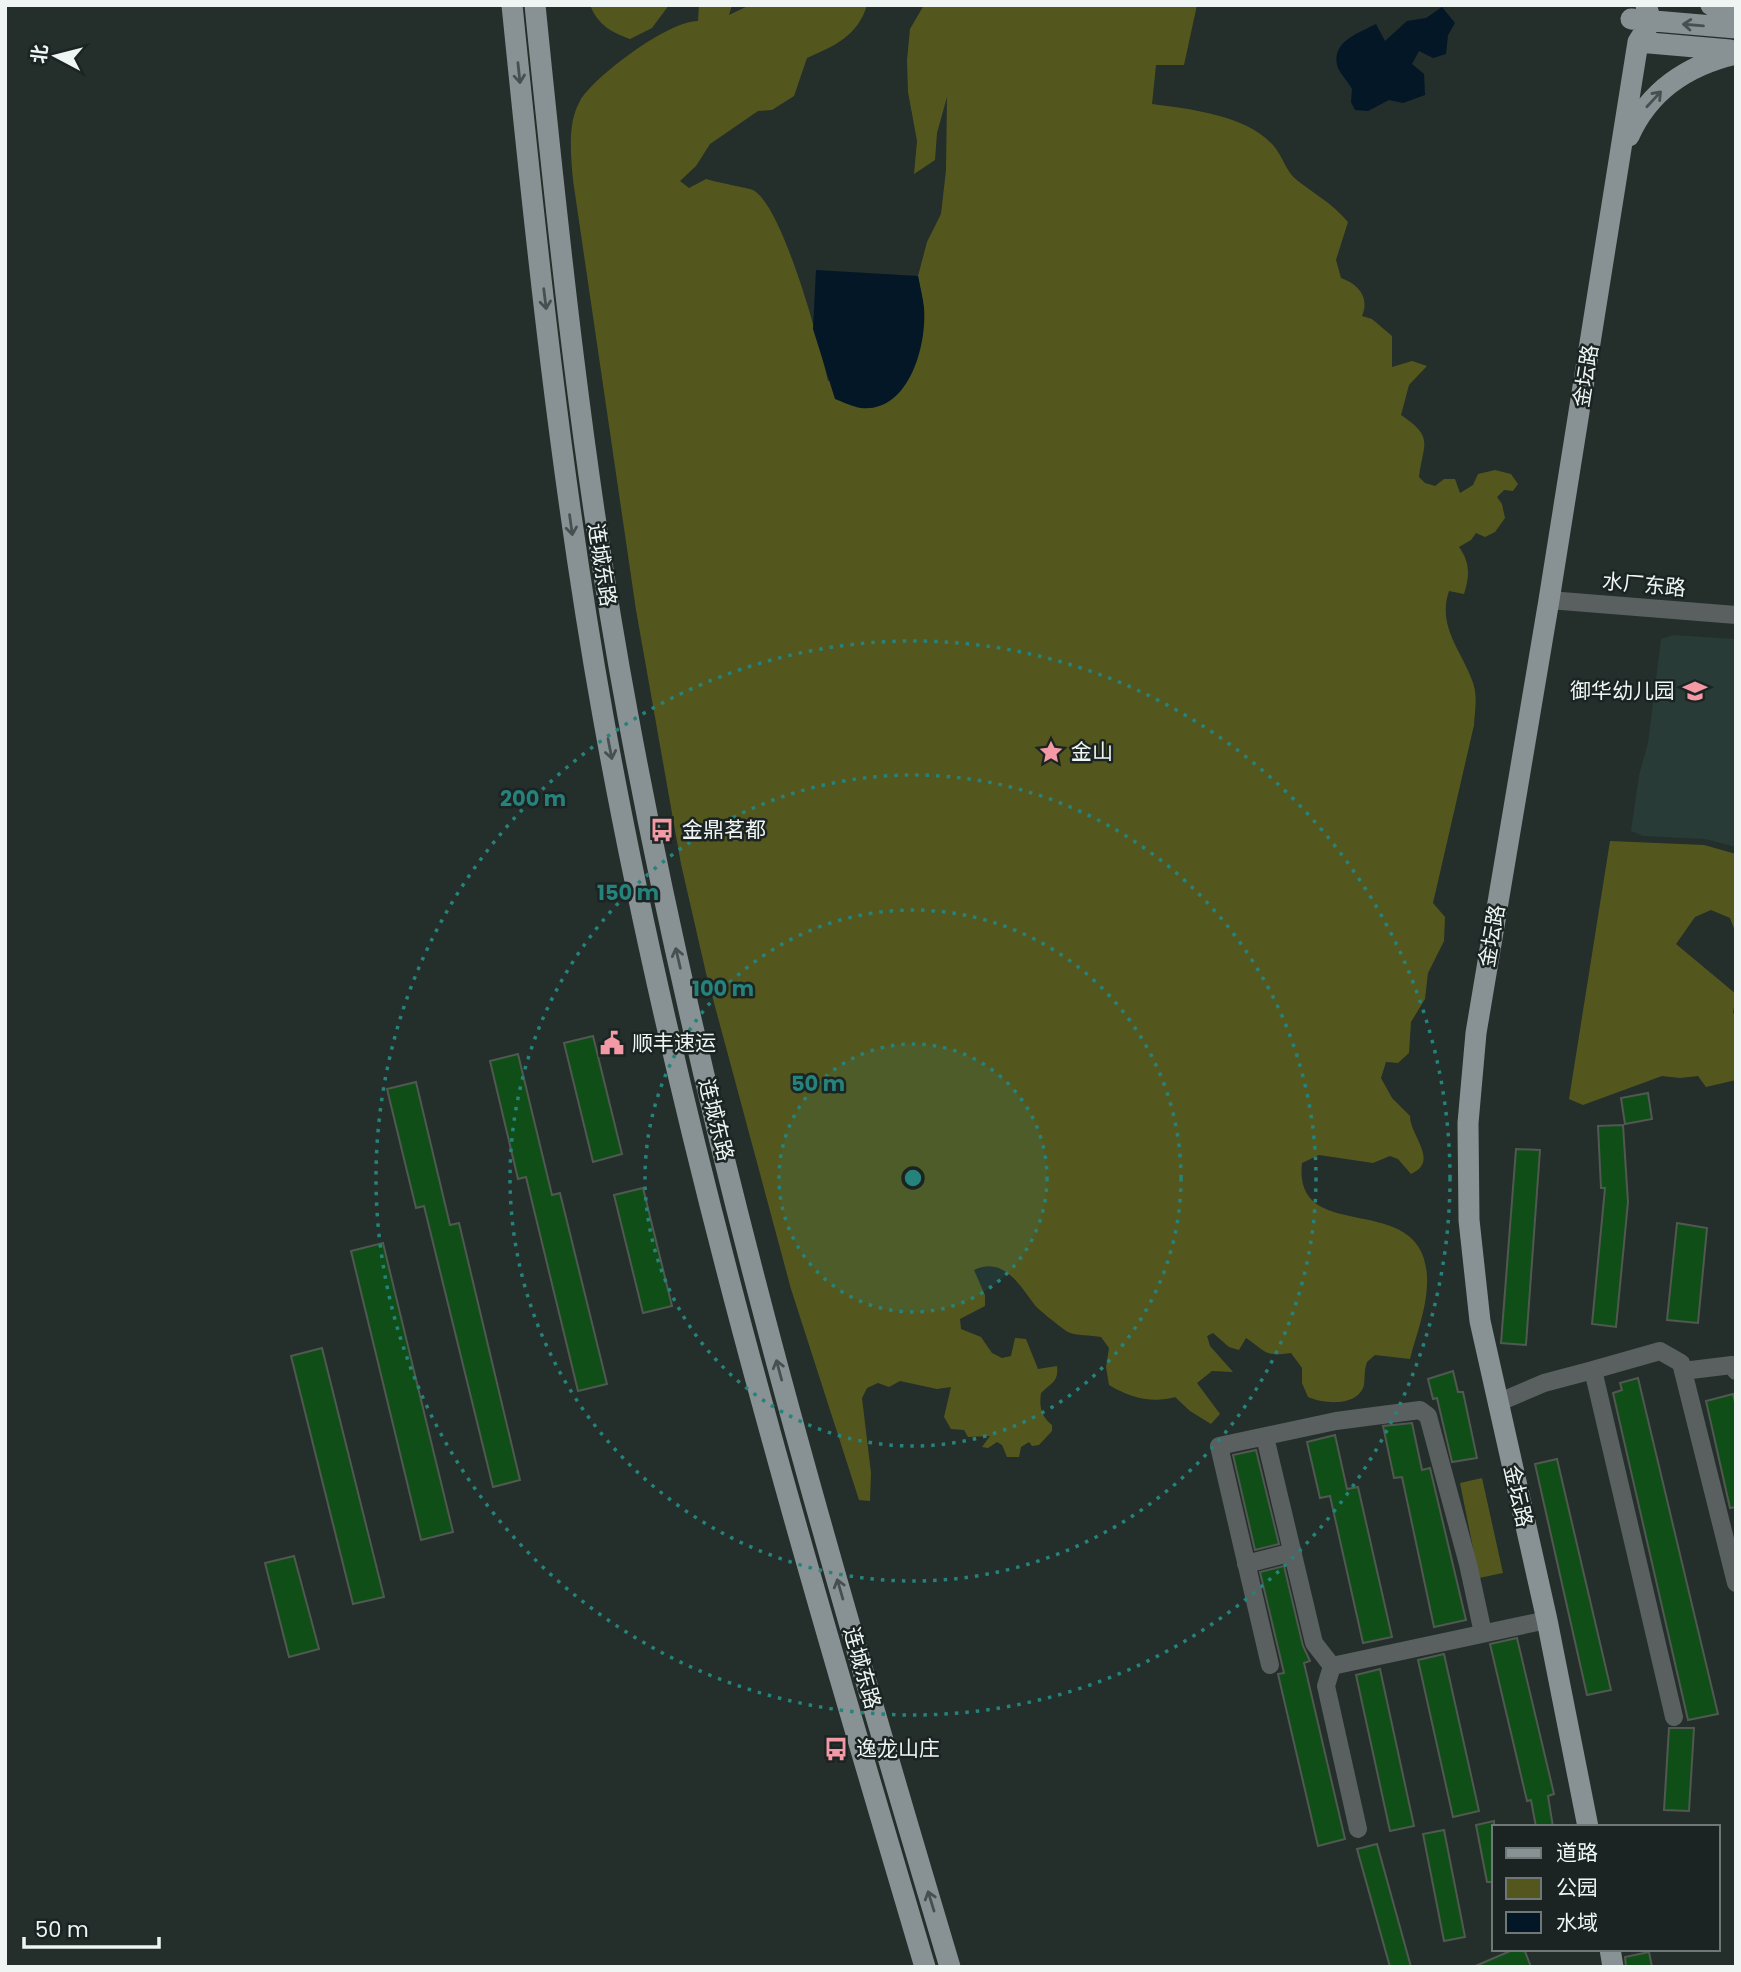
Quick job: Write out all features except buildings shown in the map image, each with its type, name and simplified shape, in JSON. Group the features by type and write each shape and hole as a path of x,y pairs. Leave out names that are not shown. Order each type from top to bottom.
{"main road":[{"name":"连城东路","path":"512,5 571,527 604,720 643,916 737,1304 835,1663 925,1967"},
{"name":"连城东路","path":"535,5 595,524 628,717 668,914 764,1314 852,1633 950,1967"},
{"path":"1711,5 1736,18"},
{"path":"1639,13 1736,29"},
{"name":"金坛路","path":"1588,1825 1547,1620 1480,1321 1469,1220 1471,1078 1483,988 1621,158 1638,43 1639,13"},
{"path":"1638,43 1736,52"},
{"path":"1621,158 1630,133 1658,93 1693,68 1736,52"}],"street":[{"name":"水厂东路","path":"1549,600 1736,615"},
{"path":"1497,1403 1544,1384 1660,1351 1681,1363 1736,1583"},
{"path":"1683,1371 1732,1365 1736,1371"},
{"path":"1593,1370 1674,1717"},
{"path":"1270,1665 1219,1446 1336,1421 1420,1410 1428,1416 1468,1564 1483,1633"},
{"path":"1265,1437 1314,1643 1332,1666"},
{"path":"1246,1563 1293,1552"},
{"path":"1332,1666 1547,1620"},
{"path":"1332,1666 1326,1686 1357,1829"}],"shaded area":[{"name":"御华幼儿园","path":"1673,635 1736,639 1736,847 1705,839 1643,836 1631,831 1639,775 1648,743 1661,639"}],"green space":[{"path":"590,5 669,5 652,28 630,39 606,27"},
{"path":"699,5 732,5 729,15 750,5 867,5 858,25 844,39 807,58 794,96 772,110 758,111 710,144 696,166 680,181 689,188 706,179 750,189 765,201 799,278 828,381 922,337 924,309 918,276 927,242 941,214 946,170 947,97 937,133 935,160 914,174 917,141 908,92 907,60 910,29 924,5 1197,5 1184,65 1156,65 1152,104 1217,115 1262,135 1273,145 1294,178 1348,222 1336,260 1341,278 1361,292 1364,303 1362,316 1372,319 1392,336 1392,367 1412,361 1427,366 1409,385 1401,415 1423,436 1424,449 1419,477 1425,483 1435,486 1444,479 1455,479 1460,493 1473,485 1478,474 1495,470 1511,474 1518,484 1513,491 1504,490 1497,497 1502,504 1505,518 1495,532 1485,537 1476,533 1471,540 1459,547 1467,564 1466,587 1464,594 1449,591 1446,604 1448,627 1474,685 1474,725 1433,903 1445,917 1444,941 1428,973 1425,999 1411,1022 1409,1053 1398,1063 1386,1062 1381,1078 1392,1098 1410,1116 1423,1162 1419,1169 1411,1174 1398,1159 1390,1156 1373,1163 1319,1155 1302,1163 1305,1189 1318,1205 1338,1213 1387,1225 1408,1235 1422,1254 1426,1295 1410,1359 1375,1355 1367,1362 1364,1385 1355,1397 1331,1402 1308,1397 1302,1383 1302,1368 1291,1353 1270,1354 1246,1338 1239,1350 1229,1347 1213,1333 1207,1336 1210,1346 1233,1372 1212,1371 1197,1383 1220,1414 1211,1424 1190,1411 1175,1397 1158,1400 1141,1398 1109,1385 1106,1367 1109,1348 1101,1337 1068,1332 1036,1306 1009,1274 1002,1269 984,1267 974,1270 985,1295 985,1306 960,1319 961,1329 981,1337 992,1353 1002,1358 1011,1356 1015,1338 1026,1339 1038,1369 1057,1366 1055,1379 1041,1393 1040,1398 1042,1411 1052,1425 1052,1431 1039,1445 1032,1446 1029,1442 1021,1447 1019,1457 1007,1457 1002,1445 997,1442 988,1448 982,1447 990,1436 968,1437 964,1430 951,1429 944,1417 951,1387 937,1389 900,1381 889,1387 878,1383 867,1388 862,1398 871,1473 870,1501 859,1500 791,1289 706,973 681,864 636,610 573,180 572,129 580,101 600,78 634,51 670,30 698,21"},
{"path":"1610,841 1704,845 1736,854 1736,934 1730,918 1711,910 1695,917 1676,944 1736,994 1733,1013 1736,1015 1736,1080 1706,1087 1698,1076 1662,1076 1583,1105 1569,1099"},
{"path":"1482,1478 1503,1573 1479,1578 1460,1483"}],"water":[{"path":"1442,7 1455,23 1448,35 1446,54 1433,58 1419,51 1412,64 1424,74 1425,95 1403,103 1389,100 1368,111 1355,110 1351,102 1352,89 1337,65 1339,50 1343,44 1376,24 1385,41 1407,21 1426,18"},
{"path":"816,270 918,276 924,308 922,340 912,374 892,400 878,407 861,408 835,399 813,329"}],"place":[{"name":"御华幼儿园","path":"1695,691"},
{"name":"金山","path":"1051,752"},
{"name":"金鼎茗都","path":"662,830"},
{"name":"顺丰速运","path":"612,1043"},
{"name":"逸龙山庄","path":"836,1749"}]}
